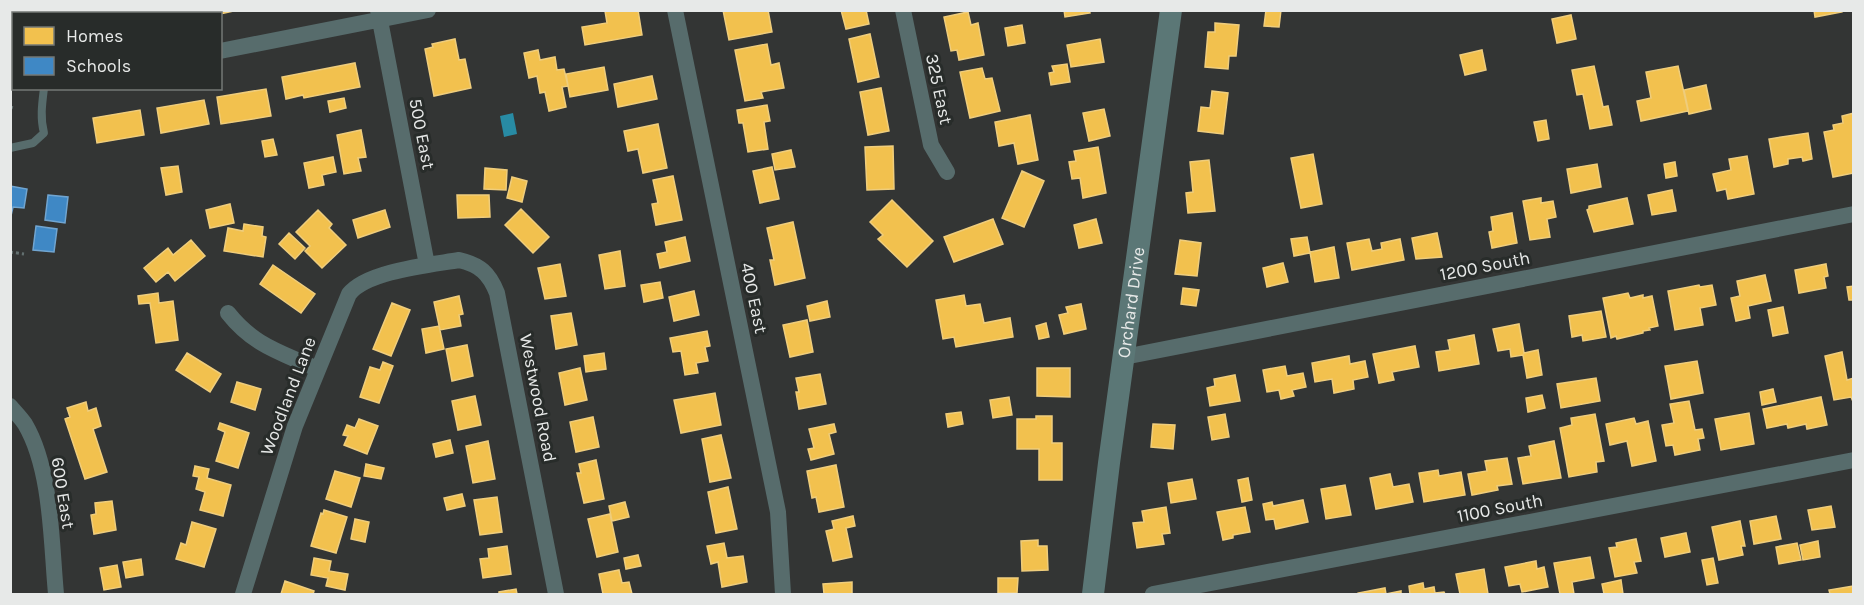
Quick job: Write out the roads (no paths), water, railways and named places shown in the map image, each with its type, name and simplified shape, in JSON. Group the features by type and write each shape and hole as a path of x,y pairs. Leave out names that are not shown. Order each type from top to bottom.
{"main road":[{"name":"Orchard Drive","path":"1094,594 1172,10"}],"street":[{"path":"222,51 379,15 428,10"},
{"name":"400 East","path":"675,10 778,512 783,594"},
{"name":"325 East","path":"903,10 931,145 947,172"},
{"name":"500 East","path":"379,15 427,265"},
{"name":"1200 South","path":"1124,357 1854,214"},
{"name":"Westwood Road","path":"427,265 459,260 472,263 484,270 497,293 556,594"},
{"name":"Woodland Lane","path":"243,594 276,484 317,369 345,301 354,288 375,277 427,265"},
{"path":"228,313 242,330 258,342 317,369"},
{"name":"600 East","path":"10,406 24,423 35,444 41,466 46,490 56,594"},
{"name":"1100 South","path":"1154,594 1854,460"}],"lane":[{"path":"10,148 33,143 44,133 41,123 44,90"}],"water":[{"path":"513,113 517,134 504,137 500,116"}]}
